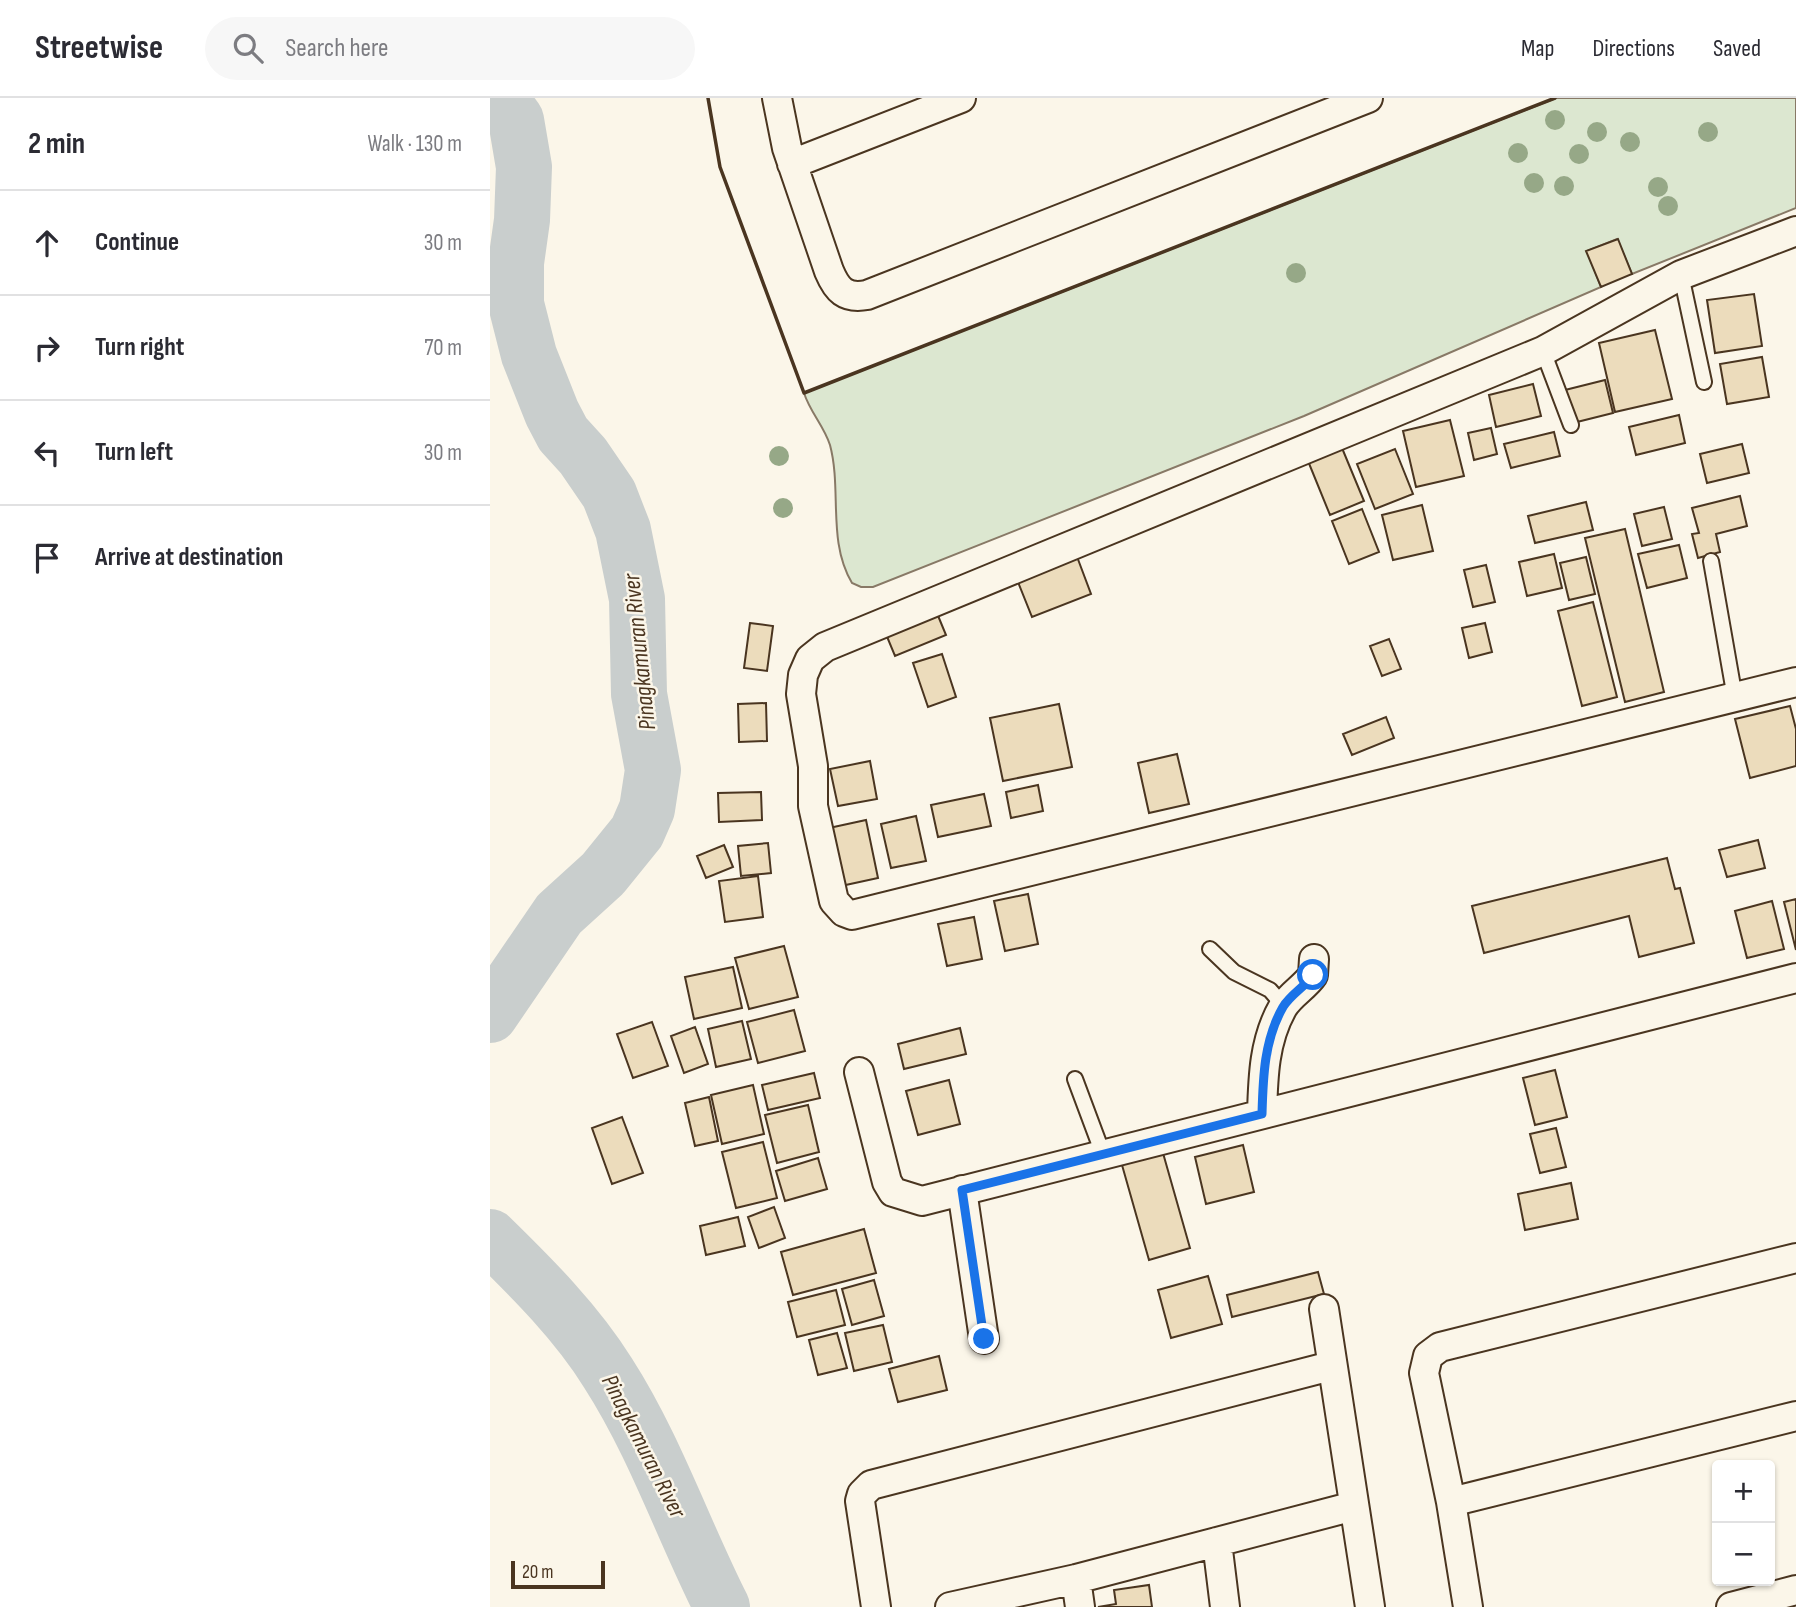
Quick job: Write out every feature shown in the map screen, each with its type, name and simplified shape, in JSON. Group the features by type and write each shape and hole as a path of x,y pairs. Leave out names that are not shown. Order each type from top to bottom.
{"street":[{"path":"777,98 792,164 834,281 843,294 859,297 1368,98"},
{"path":"792,164 961,98"},
{"path":"1796,231 1681,275 1543,351 825,647 810,659 803,675 801,694 813,766 813,806 834,901 844,912 864,914 1392,780 1796,682"},
{"path":"1262,1114 1264,1066 1284,1006 1313,975 1314,959"},
{"path":"859,1072 887,1182 893,1192 922,1201 1796,978"},
{"path":"962,1190 984,1339"},
{"path":"1468,1607 1451,1502 1424,1373 1427,1356 1440,1347 1796,1258"},
{"path":"1324,1309 1370,1607"},
{"path":"876,1607 860,1502 862,1494 871,1485 1331,1366"},
{"path":"1451,1502 1796,1416"},
{"path":"950,1607 1076,1579 1354,1506"},
{"path":"1217,1542 1225,1607"},
{"path":"1076,1579 1080,1607"},
{"path":"1731,1607 1796,1590"}],"lane":[{"path":"1681,275 1704,382"},
{"path":"1543,351 1571,425"},
{"path":"1711,561 1735,698"},
{"path":"1210,949 1234,972 1270,990 1284,1006"},
{"path":"1074,1079 1102,1154"}],"green space":[{"path":"1556,98 1796,98 1796,208 1632,274 1617,239 1587,251 1601,287 1304,416 873,587 861,587 852,583 844,567 837,533 835,480 830,445 804,393"}],"building":[{"path":"1618,239 1632,274 1601,287 1586,251"},
{"path":"1754,294 1762,346 1715,353 1707,300"},
{"path":"1655,330 1672,399 1615,412 1599,343"},
{"path":"1762,357 1769,397 1727,404 1720,364"},
{"path":"1605,380 1613,413 1573,423 1565,390"},
{"path":"1533,384 1541,416 1496,427 1489,395"},
{"path":"1679,415 1685,443 1636,455 1629,427"},
{"path":"1450,420 1464,476 1416,487 1403,431"},
{"path":"1491,428 1497,454 1474,460 1468,433"},
{"path":"1554,432 1560,456 1511,468 1504,444"},
{"path":"1742,444 1749,473 1707,483 1700,454"},
{"path":"1342,448 1364,501 1330,515 1308,461"},
{"path":"1395,449 1413,494 1375,509 1357,464"},
{"path":"1740,496 1747,526 1716,534 1720,552 1698,558 1692,534 1699,533 1692,508"},
{"path":"1586,502 1593,530 1535,543 1528,516"},
{"path":"1422,505 1433,551 1393,560 1382,515"},
{"path":"1664,507 1672,539 1642,546 1634,514"},
{"path":"1362,509 1379,552 1349,564 1332,521"},
{"path":"1625,529 1664,692 1625,702 1585,538"},
{"path":"1679,545 1687,578 1647,588 1638,554"},
{"path":"1076,554 1091,594 1032,617 1016,577"},
{"path":"1554,554 1562,588 1527,596 1519,562"},
{"path":"1586,557 1595,594 1569,600 1560,563"},
{"path":"1486,565 1495,602 1473,607 1464,570"},
{"path":"1593,602 1617,697 1582,706 1558,611"},
{"path":"934,606 946,635 895,656 883,627"},
{"path":"750,623 773,626 767,671 744,668"},
{"path":"1485,623 1492,652 1469,658 1462,628"},
{"path":"1389,639 1401,669 1382,676 1370,646"},
{"path":"942,654 956,697 928,707 913,663"},
{"path":"766,703 767,741 739,742 738,704"},
{"path":"1059,704 1072,767 1003,781 990,718"},
{"path":"1790,706 1796,729 1796,766 1750,778 1735,719"},
{"path":"1386,717 1394,738 1352,755 1343,734"},
{"path":"1177,754 1189,804 1149,813 1138,763"},
{"path":"870,761 877,799 838,806 830,769"},
{"path":"1038,785 1043,811 1011,818 1006,792"},
{"path":"761,792 762,820 719,822 718,793"},
{"path":"984,794 991,826 938,837 931,805"},
{"path":"916,816 926,861 891,868 881,824"},
{"path":"866,820 878,878 841,886 829,828"},
{"path":"1758,840 1765,868 1727,877 1719,850"},
{"path":"768,843 771,873 741,876 738,846"},
{"path":"724,845 733,867 706,878 697,856"},
{"path":"1667,858 1675,889 1680,888 1694,943 1639,957 1629,916 1484,953 1472,906"},
{"path":"758,876 763,917 725,922 719,881"},
{"path":"1028,894 1038,944 1005,951 994,901"},
{"path":"1796,899 1796,950 1784,902"},
{"path":"1772,901 1784,949 1747,958 1735,911"},
{"path":"974,917 982,959 947,966 938,924"},
{"path":"784,946 798,997 749,1009 735,958"},
{"path":"733,967 742,1008 694,1019 685,977"},
{"path":"794,1010 805,1051 758,1063 747,1022"},
{"path":"742,1021 751,1059 716,1067 708,1029"},
{"path":"652,1022 668,1066 633,1078 617,1034"},
{"path":"695,1027 708,1064 684,1073 671,1036"},
{"path":"960,1028 966,1054 904,1069 898,1044"},
{"path":"1555,1070 1567,1117 1535,1125 1523,1078"},
{"path":"814,1073 820,1098 768,1110 762,1085"},
{"path":"949,1080 960,1124 918,1135 906,1091"},
{"path":"753,1085 764,1134 722,1144 711,1095"},
{"path":"709,1097 718,1141 695,1146 685,1103"},
{"path":"808,1105 819,1152 777,1163 765,1115"},
{"path":"622,1117 643,1173 612,1184 592,1128"},
{"path":"1556,1128 1566,1167 1540,1173 1530,1134"},
{"path":"763,1142 777,1198 736,1208 722,1152"},
{"path":"1243,1145 1254,1192 1206,1204 1195,1157"},
{"path":"1161,1146 1190,1248 1149,1260 1120,1158"},
{"path":"818,1158 827,1189 785,1201 776,1171"},
{"path":"1571,1183 1578,1219 1525,1230 1518,1194"},
{"path":"774,1207 785,1238 759,1248 748,1217"},
{"path":"738,1217 745,1246 706,1255 700,1226"},
{"path":"864,1229 876,1273 793,1295 781,1252"},
{"path":"1318,1272 1324,1294 1232,1317 1227,1295"},
{"path":"1208,1276 1222,1324 1171,1338 1158,1290"},
{"path":"874,1280 884,1316 852,1325 842,1289"},
{"path":"836,1290 845,1325 797,1337 788,1302"},
{"path":"883,1325 892,1362 854,1371 845,1333"},
{"path":"837,1333 847,1368 818,1375 809,1340"},
{"path":"939,1356 947,1390 898,1402 889,1369"},
{"path":"1149,1585 1152,1607 1098,1607 1116,1604 1114,1590"}],"waterway":[{"name":"Pinagkamuran River","path":"490,1015 559,914 603,874 637,832 647,809 653,770 639,694 637,599 623,530 609,494 583,456 563,434 552,413 529,355 516,304 516,263 522,220 524,167 516,120 500,98"},
{"name":"Pinagkamuran River","path":"490,1237 568,1319 608,1373 640,1430 722,1607"}],"wall":[{"path":"708,98 720,167 804,393 1555,98"}],"route":[{"path":"984,1339 962,1190 1262,1114 1264,1066 1271,1038 1284,1006 1313,975"}]}
